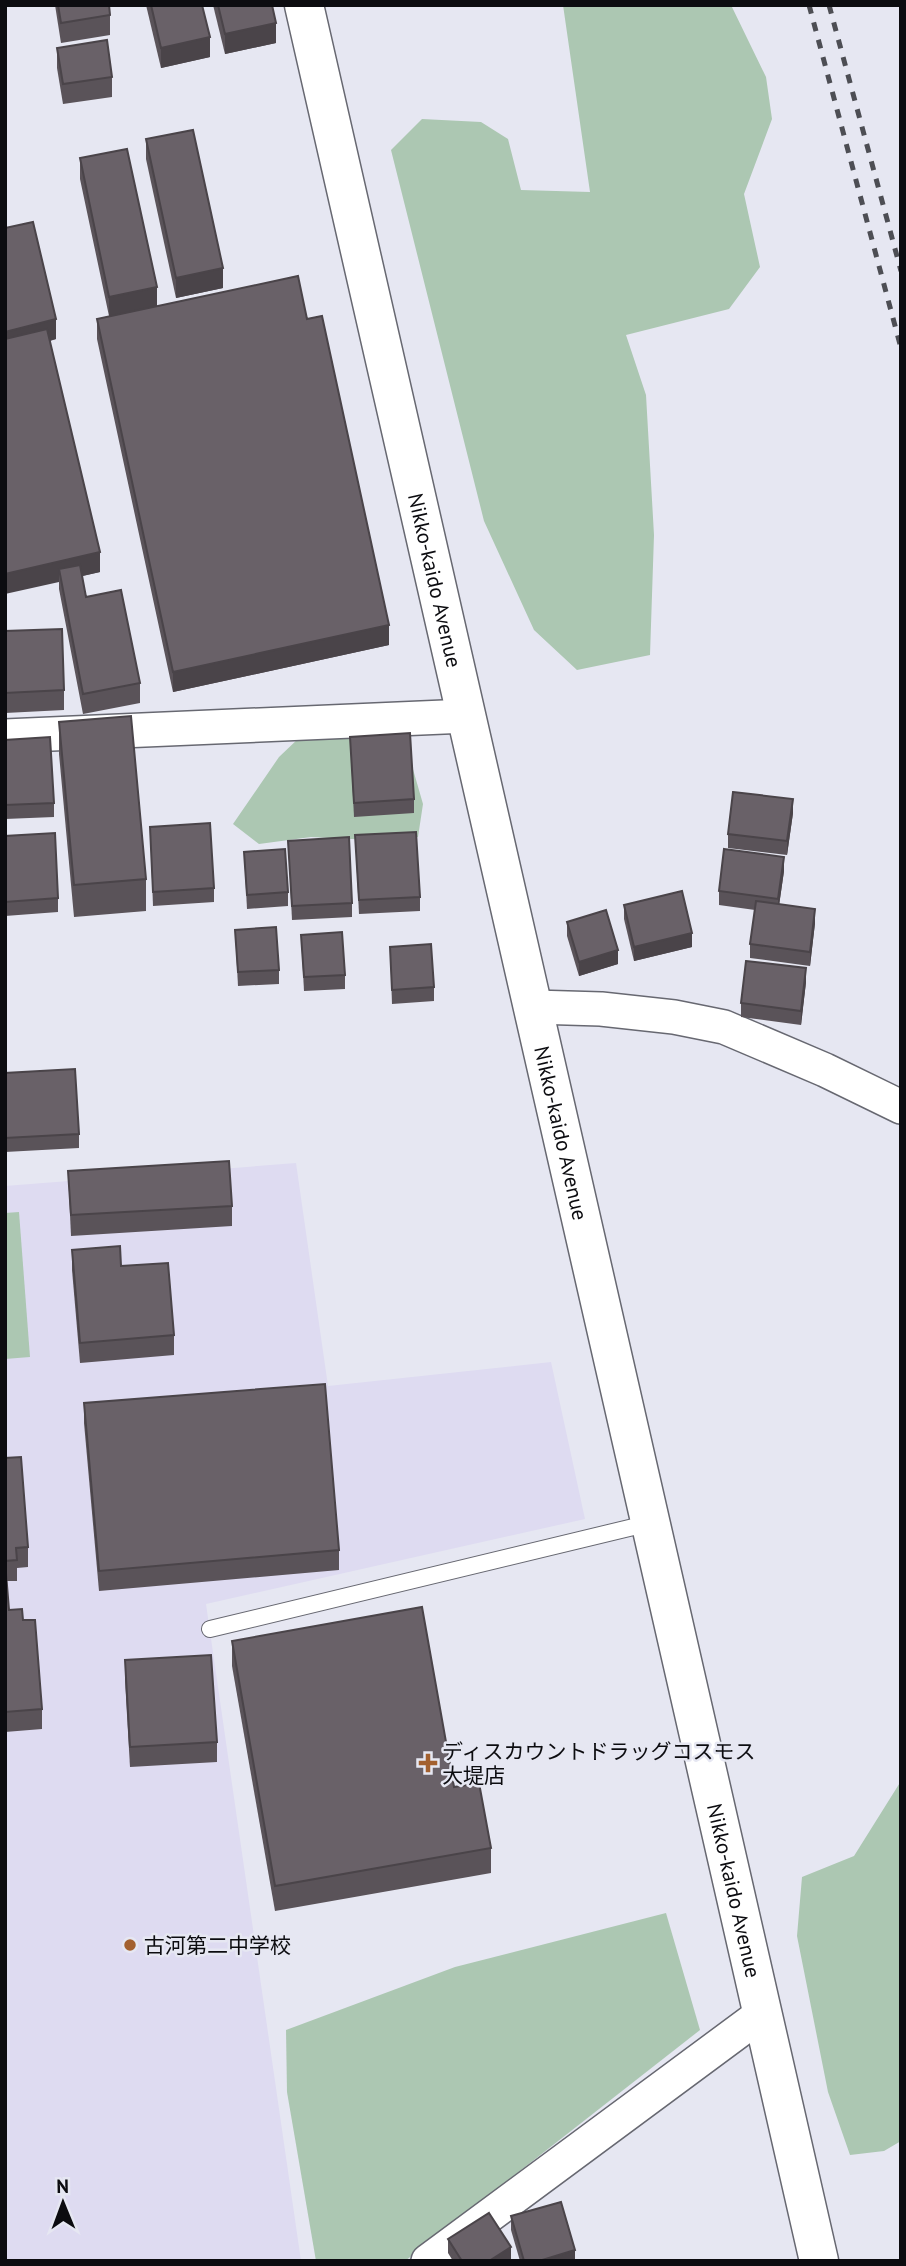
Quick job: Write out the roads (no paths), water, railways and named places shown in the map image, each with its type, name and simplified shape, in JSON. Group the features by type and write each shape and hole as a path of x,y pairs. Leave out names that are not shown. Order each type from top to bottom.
{"main road":[{"name":"Nikko-kaido Avenue","path":"304,5 819,2261"}],"street":[{"path":"5,736 467,716"},
{"path":"534,1007 601,1009 674,1017 724,1027 825,1070 901,1107"},
{"path":"428,2261 762,2013"}],"lane":[{"path":"210,1629 650,1523"}],"railway":[{"path":"809,5 901,348"},
{"path":"829,5 901,271"}],"place":[{"name":"ディスカウントドラッグコスモス 大堤店","path":"428,1763"},
{"name":"古河第二中学校","path":"130,1945"}]}
